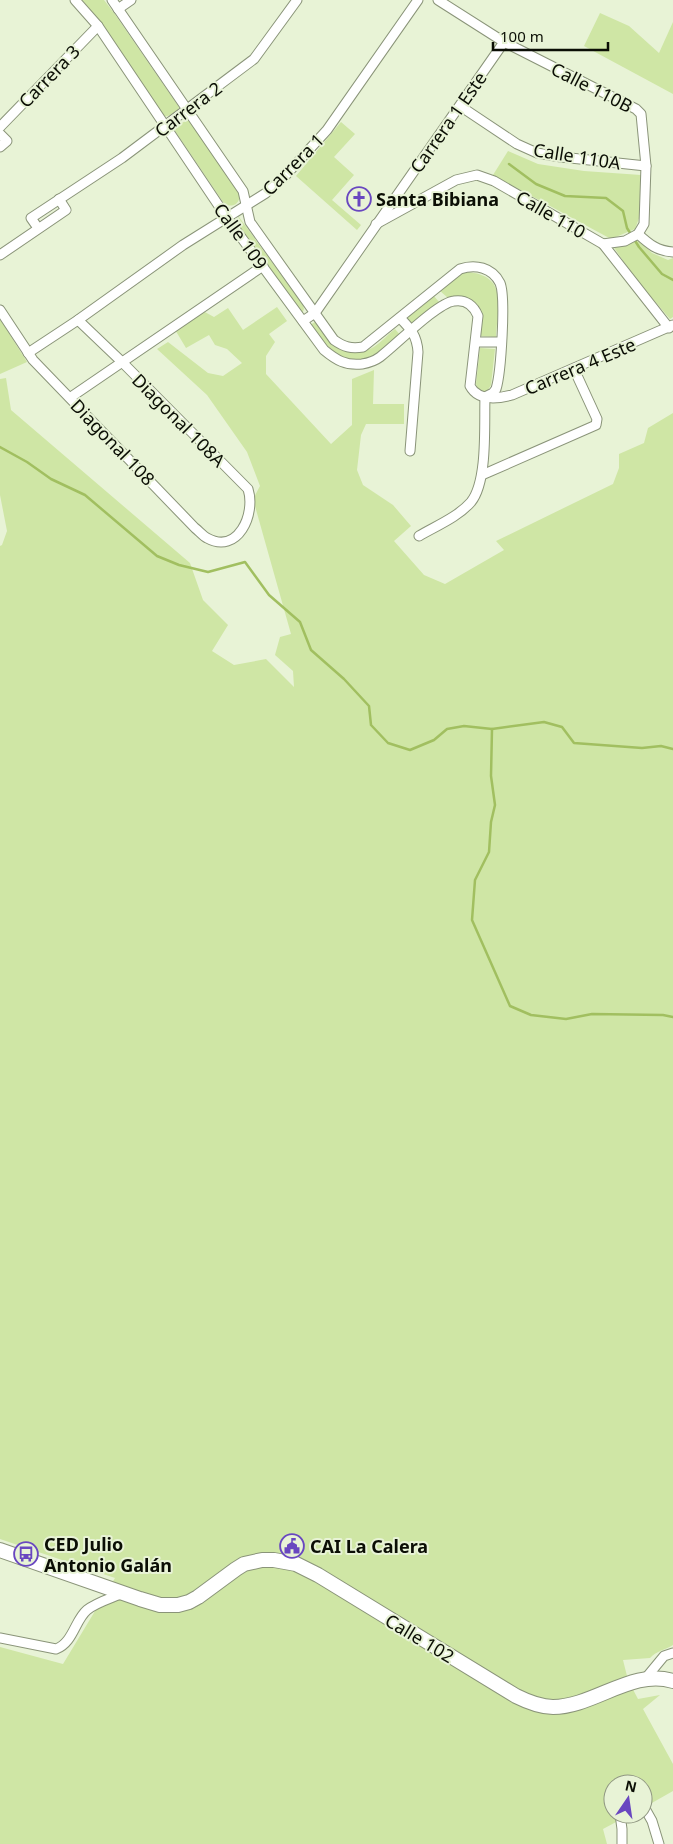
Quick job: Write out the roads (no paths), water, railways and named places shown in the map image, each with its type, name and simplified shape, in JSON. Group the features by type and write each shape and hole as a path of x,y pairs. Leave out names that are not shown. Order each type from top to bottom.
{"main road":[{"name":"Calle 102","path":"0,1550 153,1603 178,1604 198,1597 244,1564 262,1560 296,1564 516,1696 541,1706 556,1707 569,1705 645,1679"},
{"path":"645,1679 660,1678 673,1682"}],"street":[{"name":"Calle 109","path":"76,0 98,26 227,218 324,350 336,360 350,364 364,364 378,359 412,329 446,303"},
{"name":"Calle 109","path":"112,0 243,191 250,222 334,340 343,346 363,347 460,269 469,266 479,266 494,275 500,283 502,293 501,342"},
{"path":"118,9 131,0"},
{"name":"Carrera 2","path":"0,255 38,228 31,218 122,158 254,59 297,0"},
{"name":"Carrera 1","path":"28,353 78,320 183,244 266,193 284,177 327,130 418,0"},
{"name":"Calle 110B","path":"438,0 504,42 636,109 641,114 646,166"},
{"name":"Carrera 3","path":"0,127 98,26"},
{"name":"Carrera 1 Este","path":"303,321 315,313 504,42"},
{"name":"Calle 110A","path":"460,106 517,144 537,153 646,166"},
{"path":"603,244 625,241 638,234 644,224 646,166"},
{"name":"Calle 110","path":"376,224 456,180 477,175 494,181 603,244 671,326"},
{"path":"638,234 652,247 662,251 673,252"},
{"path":"71,398 263,266"},
{"path":"435,289 446,303 460,300 472,306 478,316 470,386 478,395 484,397 493,393 496,389 501,342 476,342"},
{"name":"Diagonal 108","path":"0,310 28,353 207,538 221,542 232,540 242,532"},
{"path":"400,318 412,329 417,340 418,352 410,451"},
{"name":"Diagonal 108A","path":"78,320 248,489 250,505 242,532"},
{"name":"Carrera 4 Este","path":"484,397 495,399 512,395 671,326"},
{"path":"482,474 593,427 597,422 574,369"},
{"path":"419,536 464,509 477,492 482,474 484,397"},
{"path":"0,1638 59,1648 73,1633 87,1610 123,1593"},
{"path":"645,1679 664,1656 673,1653"},
{"path":"621,1824 622,1844"},
{"path":"653,1824 660,1844"}],"waterway":[{"path":"509,164 536,184 565,196 606,198 623,211 627,228 639,247 662,274 673,280"},
{"path":"0,447 27,462 51,479 85,495 157,556 179,565 208,572 245,562 269,595 300,622 311,650 344,679 369,706 371,725 388,743 410,750 434,740 447,729 464,726 492,729 544,722 562,727 574,743 642,748 661,746 673,749"},
{"path":"492,729 491,776 495,805 491,822 489,852 475,880 472,920 510,1006 531,1015 566,1019 592,1014 663,1015 673,1017"}],"place":[{"name":"Santa Bibiana","path":"359,199"},
{"name":"CAI La Calera","path":"292,1546"},
{"name":"CED Julio Antonio Galán","path":"26,1554"}]}
